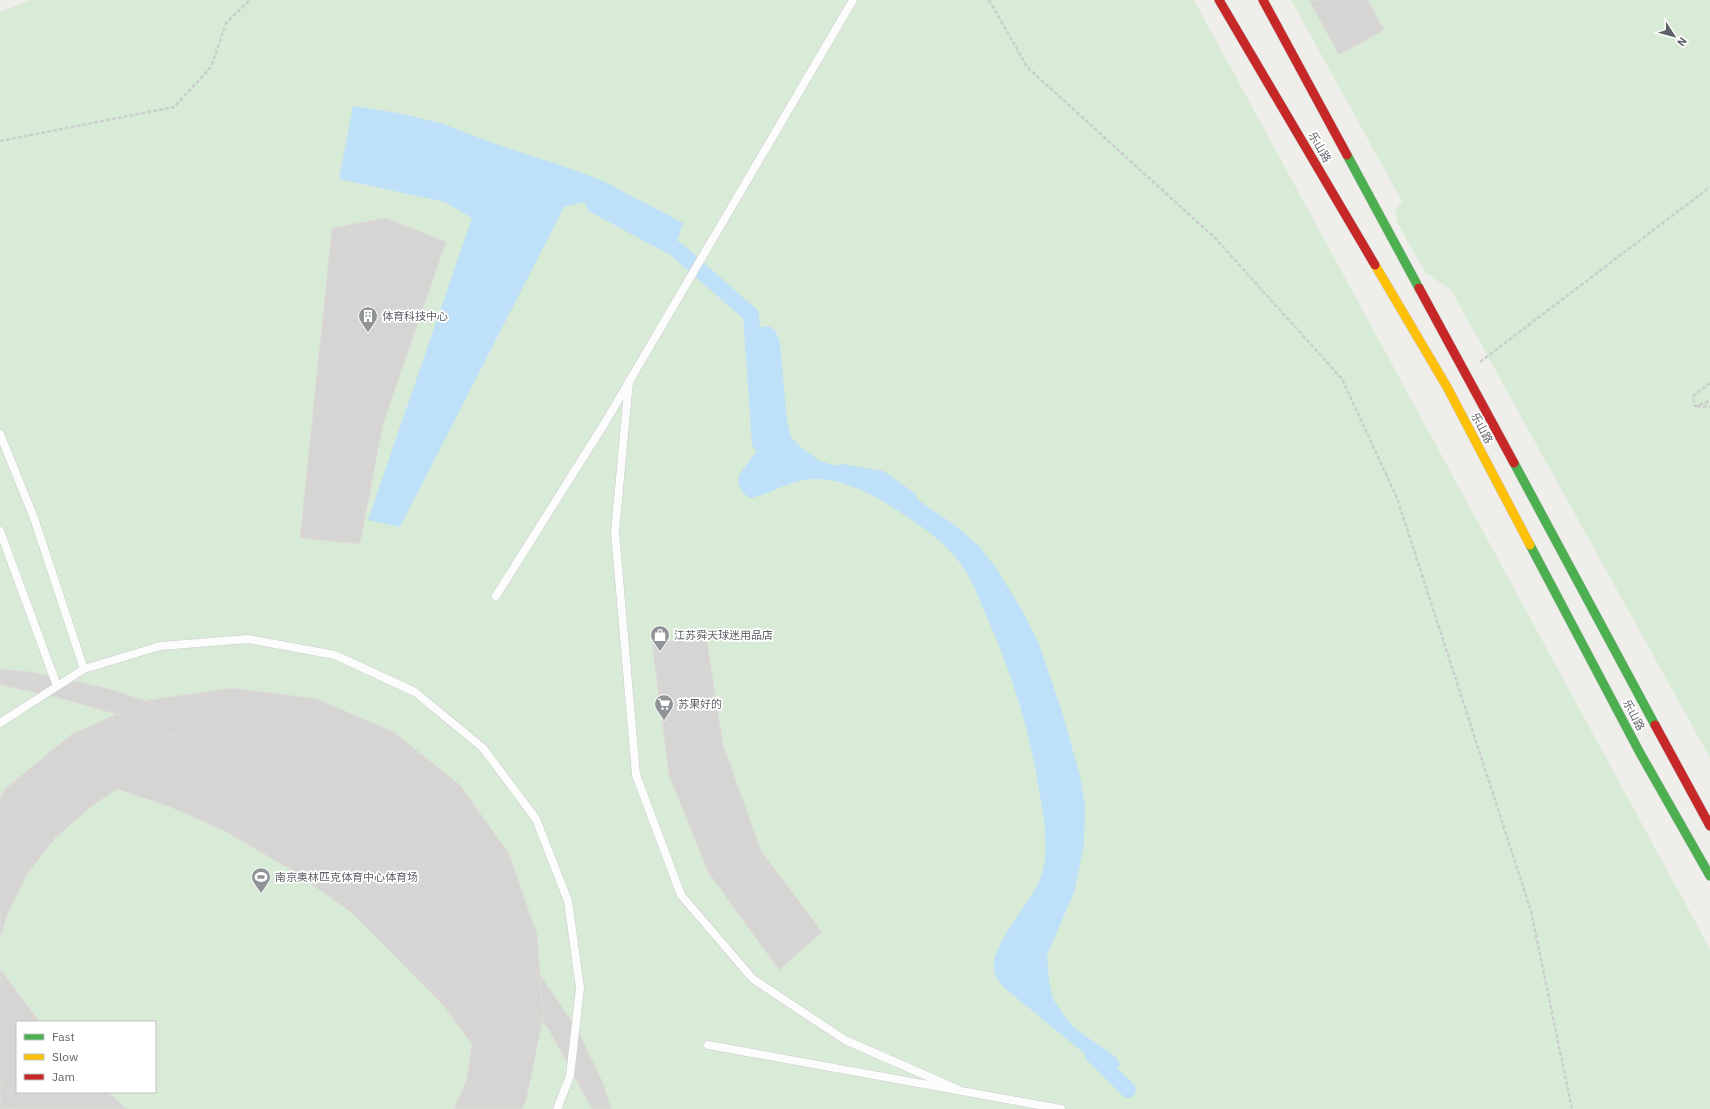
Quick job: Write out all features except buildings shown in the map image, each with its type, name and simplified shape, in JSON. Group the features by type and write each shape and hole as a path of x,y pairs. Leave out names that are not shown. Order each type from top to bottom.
{"street":[{"name":"乐山路","path":"1219,0 1447,388 1640,753 1710,876"},
{"name":"乐山路","path":"1263,0 1710,826"}],"lane":[{"path":"496,596 606,421 745,181 853,0"},
{"path":"629,381 615,532 636,775 682,895 753,979 845,1040 959,1090"},
{"path":"0,434 34,518 84,669"},
{"path":"0,531 57,686"},
{"path":"0,723 84,669 160,646 248,639 335,655 415,692 483,748 536,819 568,901 580,988 570,1076 557,1109"},
{"path":"708,1045 1061,1109"}],"path":[{"path":"0,141 174,107 211,67 226,23 250,0"},
{"path":"989,0 1027,67 1216,239 1342,379 1397,498 1527,896 1572,1109"},
{"path":"1465,374 1710,187"},
{"path":"1695,406 1693,396 1710,383"},
{"path":"1695,406 1710,402"},
{"path":"1695,406 1710,407"}],"green space":[{"path":"31,0 1194,0 1710,949 1710,1109 0,1109 0,12"},
{"path":"1291,0 1710,0 1710,758 1451,290 1425,272 1397,222 1395,211 1402,201"}],"water":[{"path":"353,106 398,113 440,123 501,146 557,164 601,180 683,223 676,244 584,202 564,207 400,527 368,520 472,218 445,202 339,179"},
{"path":"763,326 771,327 776,332 780,344 787,420 791,437 803,449 820,461 852,471 912,496 956,526 978,545 996,568 1023,612 1039,644 1064,718 1081,780 1085,806 1084,844 1075,890 1047,955 1049,981 1053,999 1066,1018 1074,1028 1116,1057 1120,1064 1116,1069 1107,1070 1096,1063 1007,990 999,981 994,970 994,960 1004,936 1041,877 1046,850 1042,807 1034,762 1023,718 1002,654 968,574 946,547 920,525 883,501 855,487 835,481 814,479 797,481 750,498 743,493 738,483 739,475 758,449 765,415 765,398 754,342 758,331"}],"waterway":[{"path":"594,205 676,249 751,315 760,443 778,451"},
{"path":"841,472 881,479 909,499"},
{"path":"1093,1055 1128,1090"}],"traffic: fast":[{"path":"1347,155 1419,288"},
{"path":"1514,463 1655,725"},
{"path":"1530,545 1640,753 1710,876"}],"traffic: slow":[{"path":"1375,265 1447,387 1530,545"}],"traffic: jam":[{"path":"1219,0 1375,265"},
{"path":"1263,0 1347,155"},
{"path":"1419,288 1514,463"},
{"path":"1655,725 1710,826"}],"place":[{"name":"体育科技中心","path":"368,333"},
{"name":"江苏舜天球迷用品店","path":"660,652"},
{"name":"苏果好的","path":"664,721"},
{"name":"南京奥林匹克体育中心体育场","path":"261,894"}]}
